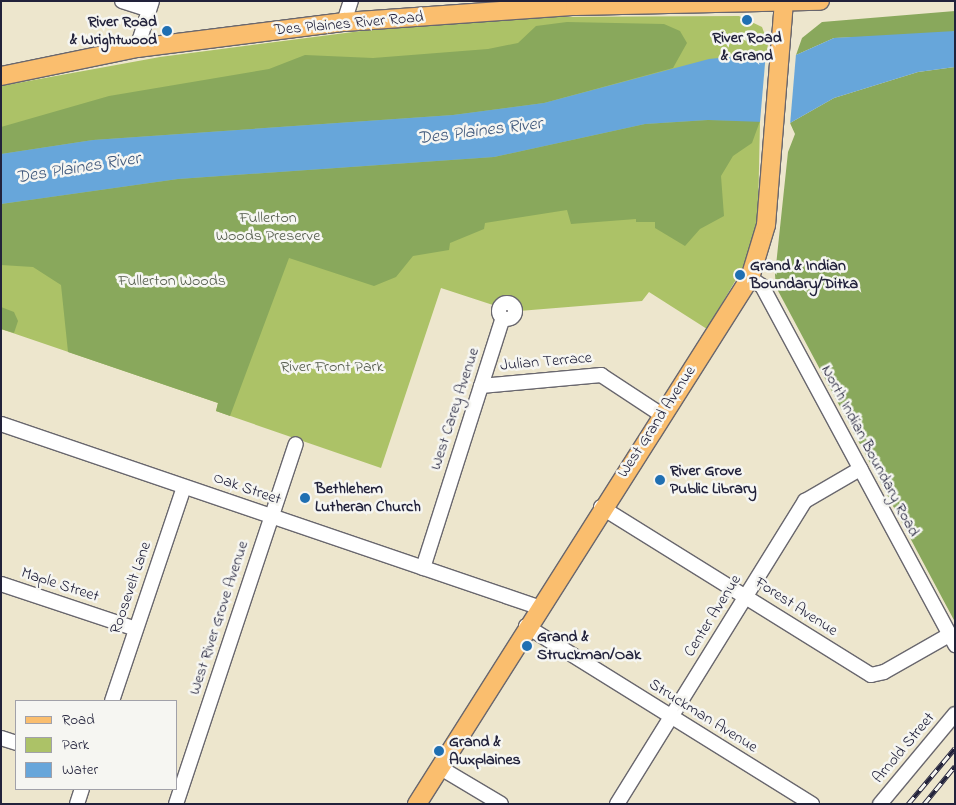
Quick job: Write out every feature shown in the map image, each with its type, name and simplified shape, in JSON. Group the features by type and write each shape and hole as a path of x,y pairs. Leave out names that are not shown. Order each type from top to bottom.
{"main road":[{"name":"Des Plaines River Road","path":"1,76 137,48 344,22 574,6 820,1"},
{"name":"West Grand Avenue","path":"417,804 538,607 750,278 766,225 784,2"}],"street":[{"path":"122,1 151,6 137,48"},
{"path":"344,22 351,1"},
{"name":"North Indian Boundary Road","path":"750,278 762,286 952,640"},
{"name":"West Carey Avenue","path":"423,568 503,318"},
{"name":"Julian Terrace","path":"481,386 601,375 662,415"},
{"name":"Oak Street","path":"1,424 538,607"},
{"name":"West River Grove Avenue","path":"178,788 296,444"},
{"name":"Center Avenue","path":"618,804 805,501 860,469"},
{"name":"Roosevelt Lane","path":"112,700 184,487"},
{"name":"Forest Avenue","path":"602,507 871,674 884,672 952,640"},
{"name":"Maple Street","path":"1,584 136,629"},
{"name":"Struckman Avenue","path":"526,626 812,804"},
{"name":"Arnold Street","path":"880,804 955,714"},
{"path":"1,738 15,743"},
{"path":"439,767 501,804"},
{"path":"77,804 82,790"},
{"name":"West River Grove Avenue","path":"176,804 178,790"}],"green space":[{"path":"955,11 955,31 946,34 834,38 796,55 802,38 822,22"},
{"name":"Fullerton Woods Preserve","path":"739,16 762,27 768,43 760,122 758,214 751,254 707,329 649,292 642,301 519,311 510,298 496,306 441,288 381,468 216,411 218,403 1,329 1,86 160,57 392,27 545,17"},
{"path":"567,22 664,24 680,31 687,43 673,68 544,103 453,115 93,140 1,154 1,127 109,96 269,69 305,55 373,58 488,49 518,43 536,26"},
{"path":"955,67 955,622 776,287 775,275 788,152 795,134 790,123 834,98 918,72"},
{"name":"Fullerton Woods","path":"708,120 760,121 752,143 733,156 721,176 724,216 700,229 685,246 655,228 655,222 636,222 636,219 571,224 567,210 485,223 484,229 450,243 449,250 413,256 396,277 374,286 289,258 230,416 216,411 218,403 68,352 61,285 33,267 1,265 1,204 178,179 494,157 645,124"},
{"path":"1,307 14,312 18,321 14,333 1,329"}],"water":[{"name":"Des Plaines River","path":"955,31 955,67 918,72 834,98 790,123 708,120 645,124 494,157 178,179 1,204 1,154 93,140 453,115 544,103 709,59 766,53 796,55 834,38"}],"pier":[{"path":"766,52 796,54 790,125 760,122"}],"railway":[{"path":"908,804 955,748"},
{"path":"924,804 955,766"}],"place":[{"name":"River Road & Grand","path":"747,20"},
{"name":"River Road & Wrightwood","path":"167,31"},
{"name":"Grand & Indian Boundary/Ditka","path":"740,275"},
{"name":"River Grove Public Library","path":"660,480"},
{"name":"Bethlehem Lutheran Church","path":"305,498"},
{"name":"Grand & Struckman/Oak","path":"527,646"},
{"name":"Grand & Auxplaines","path":"439,751"}],"park label":[{"name":"River Front Park","path":"332,367"}]}
